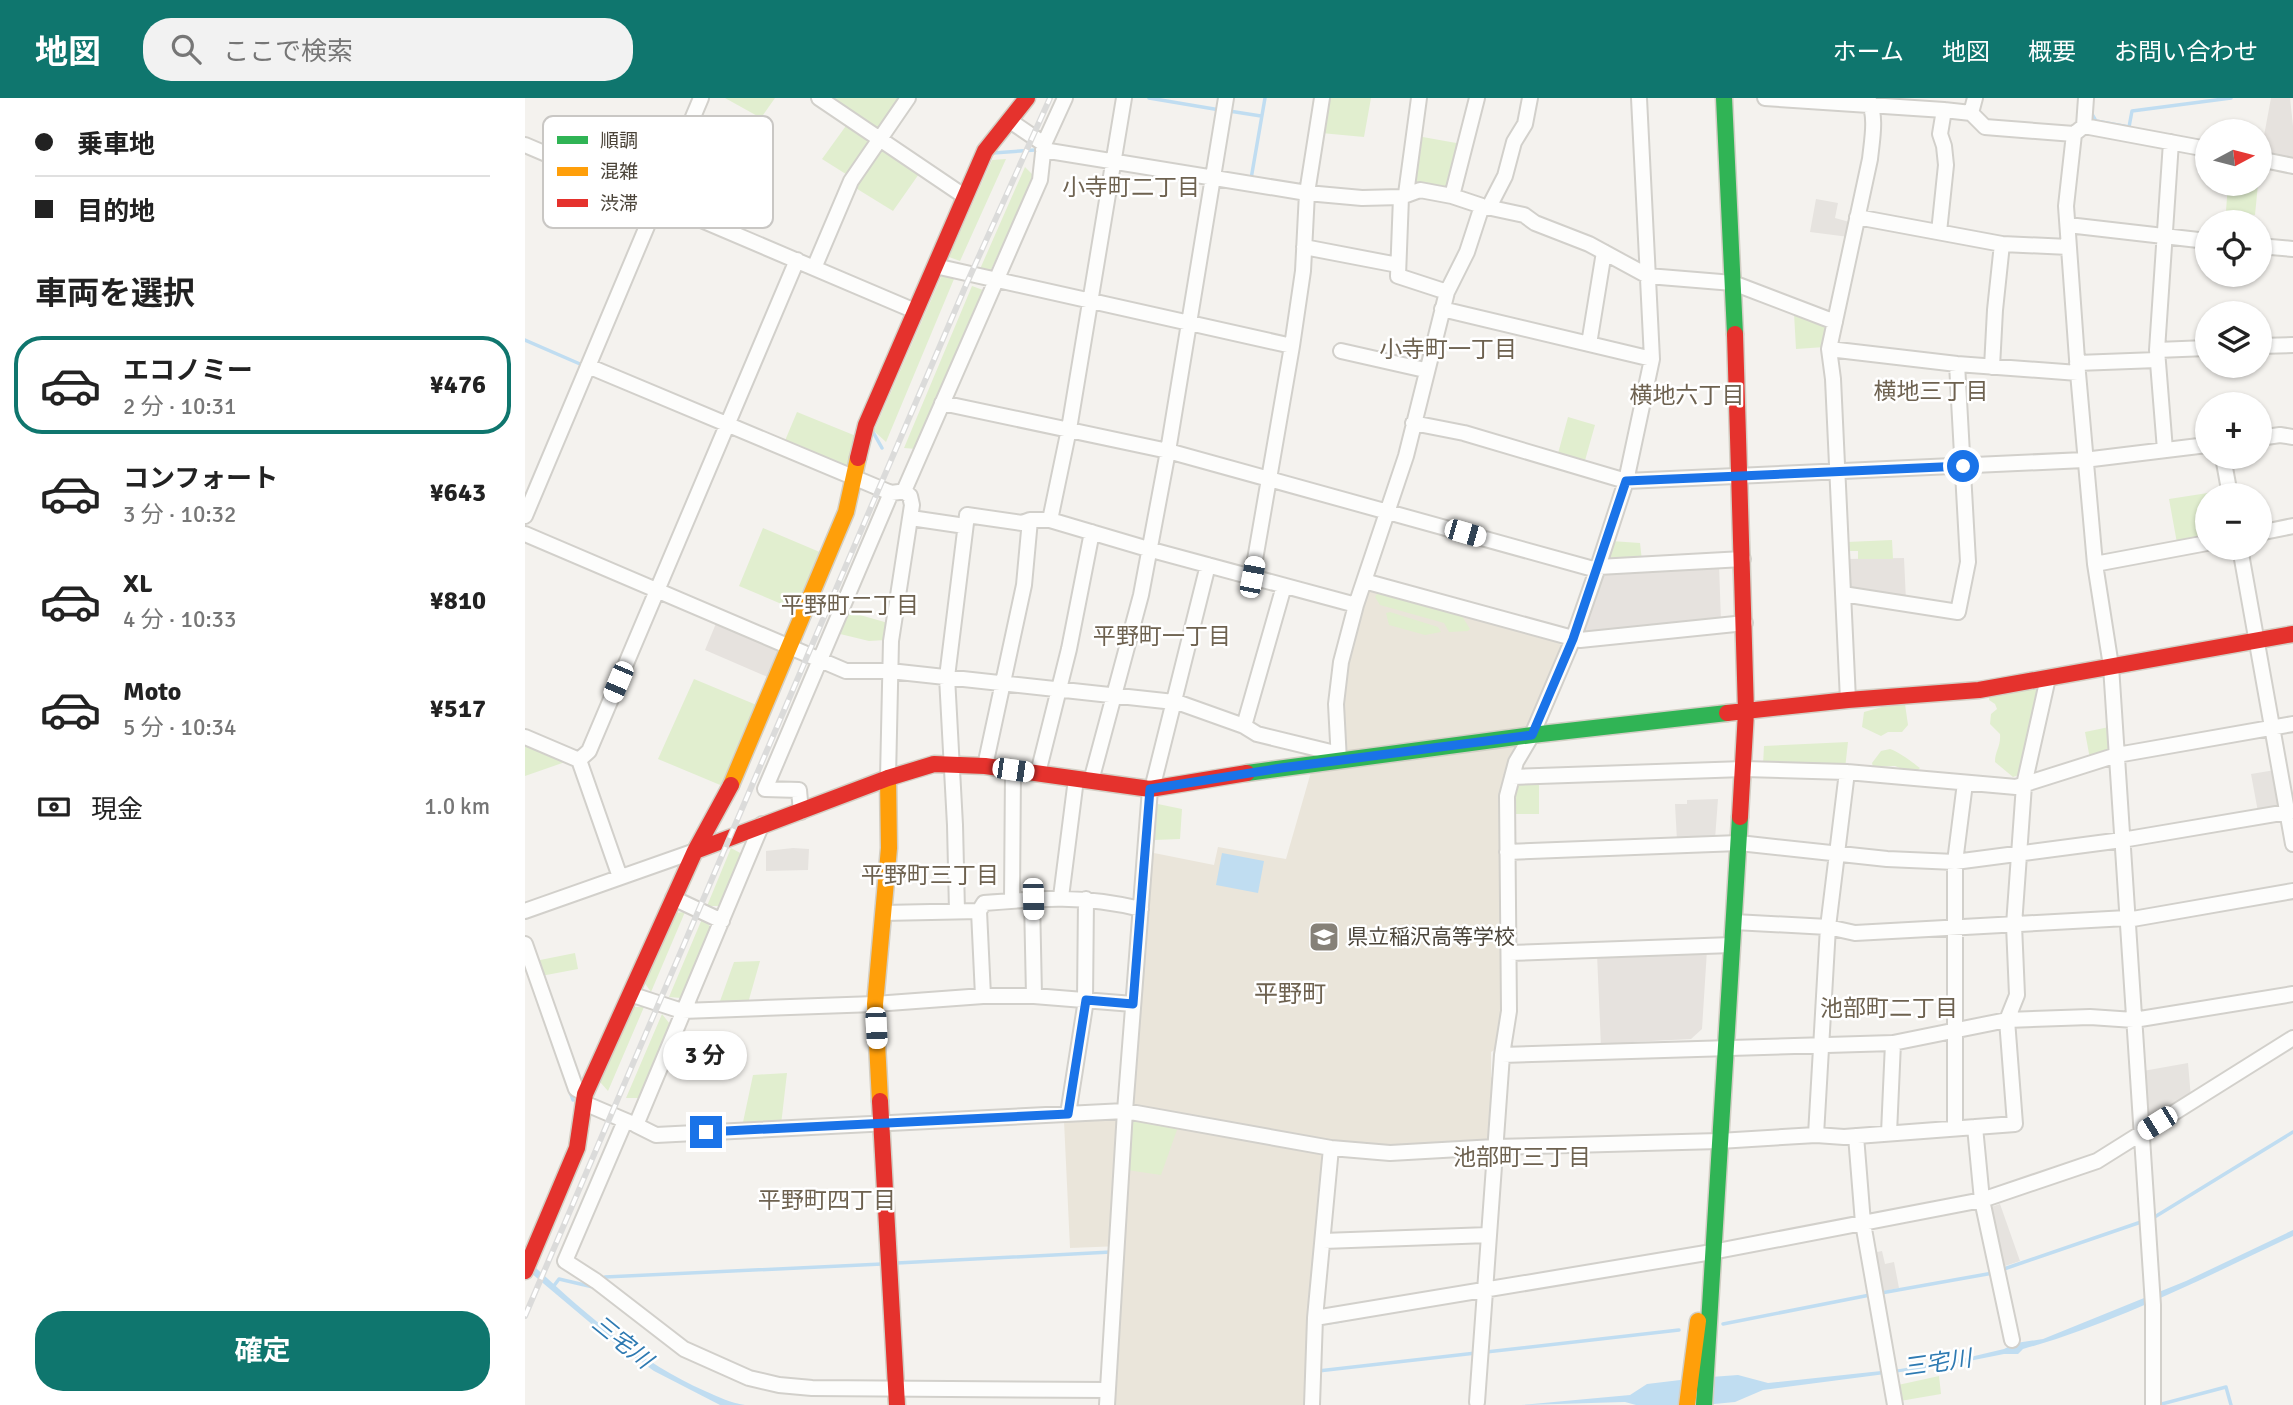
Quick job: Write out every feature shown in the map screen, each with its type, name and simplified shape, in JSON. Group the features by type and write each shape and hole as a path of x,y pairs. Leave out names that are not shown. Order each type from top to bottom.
{"street":[{"path":"693,116 701,98"},
{"path":"819,98 964,196"},
{"path":"814,268 851,181 908,98"},
{"path":"527,1266 577,1147 585,1098 695,851 725,800 846,512 866,425 915,310 985,150 1027,98"},
{"path":"801,811 799,790 765,789 820,659 897,492 942,403 1040,180 1044,147 1065,98"},
{"path":"1050,520 1069,429 1124,98"},
{"path":"1061,897 1084,780 1114,695 1141,595 1168,450 1226,98"},
{"path":"1252,577 1292,346 1304,247 1307,193 1322,98"},
{"path":"1419,98 1403,195 1398,276 1447,292"},
{"path":"1452,197 1477,98"},
{"path":"1339,757 1336,728 1339,678 1356,605 1406,456 1425,370 1447,292 1486,207 1505,176 1514,142 1525,124 1530,98"},
{"path":"1477,1402 1502,1055 1509,1011 1507,796 1516,762 1532,735 1573,639 1626,481 1652,359 1639,98"},
{"path":"1687,1405 1698,1374 1712,1252 1746,712 1733,283 1724,98"},
{"path":"1765,98 1907,102 1971,113 1985,127 2079,130 2195,147"},
{"path":"1971,113 1975,98"},
{"path":"2086,98 2066,206 2084,460 2095,564 2111,666 2152,1298 2153,1405"},
{"path":"1848,700 1829,349 1873,130 1870,101"},
{"path":"1939,232 1946,165 1940,134 1944,110"},
{"path":"1010,121 1044,147 1114,162 1307,193 1362,198 1403,195 1420,190 1452,197 1524,215 1535,223 1604,252 1648,276 1733,283 1835,322"},
{"path":"2165,450 2157,355 2171,142"},
{"path":"525,145 543,153"},
{"path":"2272,162 2293,166"},
{"path":"1857,217 2002,244 2069,247"},
{"path":"2068,225 2195,240"},
{"path":"525,516 646,228"},
{"path":"721,228 915,310"},
{"path":"1992,367 2002,244"},
{"path":"1304,247 1398,265"},
{"path":"2272,247 2293,249"},
{"path":"1589,344 1604,252"},
{"path":"579,760 589,751 797,260"},
{"path":"935,266 1292,346"},
{"path":"1442,309 1652,359"},
{"path":"2272,346 2293,345"},
{"path":"1829,349 1992,367 2078,368 2195,350"},
{"path":"1341,351 1425,370"},
{"path":"1843,594 1958,612 1968,562 1957,364"},
{"path":"588,366 853,477 910,496 911,517 891,641 888,848 875,1004 897,1399"},
{"path":"942,403 1168,450 1597,568 1742,559"},
{"path":"1413,423 1464,433 1626,481 2084,460 2195,446"},
{"path":"2272,436 2293,437"},
{"path":"957,911 947,677 967,515 1022,523 1030,520 1050,520 1356,605"},
{"path":"911,517 965,526"},
{"path":"985,766 1024,585 1030,520"},
{"path":"2272,530 2293,526"},
{"path":"1038,773 1059,689 1092,532"},
{"path":"525,534 846,671 890,671 1174,701 1244,726 1257,734 1339,757"},
{"path":"2095,564 2195,545"},
{"path":"2242,560 2290,811 2293,844"},
{"path":"762,824 682,1012 565,1261 596,1281 684,1349 749,1378 897,1399 1107,1398 1125,1111 1151,789 1208,565"},
{"path":"1364,581 1580,640 1745,622"},
{"path":"1244,726 1284,586"},
{"path":"525,911 917,768 952,763 1151,789 1339,757 1848,700 1979,690 2293,634"},
{"path":"525,944 576,1089 585,1098 656,1135 1125,1111 1331,1148 1390,1153 1816,1135 1856,1136 2015,1124 2007,1020 2017,995 2014,925 2024,785 2048,678"},
{"path":"1512,777 1744,769 1847,772 2016,787 2117,755 2293,724"},
{"path":"525,737 579,760 620,877"},
{"path":"1012,900 1013,770"},
{"path":"1816,1135 1828,928 1847,772"},
{"path":"1955,1128 1955,862 1965,783"},
{"path":"1507,852 1739,843 1887,859 1955,862 2122,840 2290,811"},
{"path":"1734,922 1828,928 1856,933 2127,919 2293,891"},
{"path":"983,996 979,911 984,902 1061,897 1106,900 1141,909"},
{"path":"673,898 722,921"},
{"path":"1033,899 1034,996"},
{"path":"1068,1114 1085,1000 1086,899"},
{"path":"883,913 979,911"},
{"path":"1509,953 1732,945"},
{"path":"631,993 682,1012 875,1004 983,996 1034,996 1133,1004"},
{"path":"1502,1055 1893,1044 2007,1020 2090,1017 2134,1020 2293,994"},
{"path":"1315,1318 1712,1252 1982,1200 2097,1161 2293,1038"},
{"path":"1889,1133 1893,1044"},
{"path":"1975,1127 1982,1200 2012,1340"},
{"path":"1856,1136 1863,1223 1895,1405"},
{"path":"1312,1405 1315,1318 1331,1148"},
{"path":"1323,1241 1489,1235"},
{"path":"1698,1374 1704,1405"}],"shaded area":[{"path":"2271,98 2290,98 2293,158 2272,154 2272,119 2267,119"},
{"path":"1816,199 1838,203 1835,218 1853,223 1849,237 1810,232"},
{"path":"1904,558 1906,601 1848,590 1847,559"},
{"path":"1719,564 1721,622 1581,637 1601,572"},
{"name":"県立稲沢高等学校","path":"1370,586 1565,640 1566,645 1518,752 1512,759 1506,1008 1499,1047 1491,1052 1491,1077 1497,1081 1492,1141 1392,1148 1328,1144 1308,1405 1111,1405 1121,1246 1070,1248 1064,1121 1117,1119 1121,1123 1131,1105 1149,852 1214,865 1218,847 1286,859 1311,772 1342,768 1340,684 1366,589"},
{"path":"717,621 778,647 780,654 770,678 705,650"},
{"path":"2275,770 2282,806 2258,812 2251,774"},
{"path":"1718,799 1715,839 1677,841 1675,804 1687,804 1687,800"},
{"path":"809,849 808,870 766,871 766,851"},
{"path":"1707,950 1702,1029 1691,1039 1632,1042 1601,1047 1597,954"},
{"path":"2188,1063 2191,1098 2147,1123 2143,1071"},
{"path":"2000,1204 2020,1261 1999,1268 1985,1209"},
{"path":"1882,1251 1885,1264 1894,1262 1899,1288 1879,1292 1872,1253"}],"green space":[{"path":"725,98 775,98 762,116 757,116"},
{"path":"827,98 903,98 881,131"},
{"path":"1327,98 1371,98 1364,137 1321,133"},
{"path":"848,123 871,139 872,145 849,176 822,159"},
{"path":"1417,136 1462,144 1451,191 1410,188"},
{"path":"886,148 921,171 893,211 854,187 878,149"},
{"path":"1006,159 960,261 949,257 992,160"},
{"path":"1025,167 1034,176 990,272 980,269"},
{"path":"2227,196 2257,196 2255,210 2226,210"},
{"path":"942,275 954,279 886,442 874,431"},
{"path":"972,286 983,290 916,449 904,448"},
{"path":"1794,313 1830,323 1825,347 1796,349"},
{"path":"797,412 856,436 849,465 842,468 784,443"},
{"path":"1568,417 1595,425 1584,464 1557,457"},
{"path":"2195,495 2195,539 2177,543 2169,499"},
{"path":"763,528 822,553 798,611 739,586"},
{"path":"1892,540 1893,559 1858,559 1858,551 1847,551 1847,542"},
{"path":"1611,541 1640,543 1642,561 1608,563 1605,559"},
{"path":"1385,593 1462,616 1470,629 1449,632 1444,623 1380,605 1375,597"},
{"path":"846,611 888,623 886,640 869,641 836,633"},
{"path":"1386,613 1438,627 1441,632 1425,635 1389,625"},
{"path":"694,679 759,706 725,787 658,759"},
{"path":"2037,690 2039,697 2022,774 2013,777 1995,762 2000,734 1990,724 1991,714 1997,709 1989,700 1989,695"},
{"path":"1905,704 1908,725 1902,732 1888,732 1881,736 1862,727 1864,712"},
{"path":"2109,727 2108,753 2090,759 2085,732"},
{"path":"1848,742 1845,769 1763,765 1764,746"},
{"path":"525,743 568,761 525,776"},
{"path":"1890,749 1920,768 1917,771 1907,771 1895,766 1873,767 1872,763 1881,751"},
{"path":"1539,780 1539,814 1510,814 1513,784"},
{"path":"1153,803 1182,809 1180,839 1154,840 1151,835"},
{"path":"731,848 744,855 722,906 707,906"},
{"path":"685,912 651,992 644,982 674,913"},
{"path":"702,919 712,928 681,998 669,997"},
{"path":"575,953 578,969 541,976 535,961"},
{"path":"760,961 748,1003 719,1004 734,962"},
{"path":"634,1007 644,1007 608,1091 600,1082"},
{"path":"662,1014 670,1024 639,1098 626,1098"},
{"path":"787,1073 781,1125 742,1127 753,1075"},
{"path":"1136,1117 1178,1127 1161,1175 1127,1170 1130,1120"},
{"path":"1939,1376 1941,1394 1900,1401 1898,1385"}],"water":[{"path":"1222,853 1264,861 1258,893 1216,885"},
{"name":"三宅川","path":"2293,1230 2293,1236 2127,1313 2023,1349 2018,1354 1763,1390 1735,1402 1704,1405 1636,1405 1625,1402 1521,1405 1630,1395 1647,1384 1697,1378 1738,1375 1768,1383 1900,1369 1966,1358 2004,1349 2016,1343 2043,1339 2186,1281"},
{"name":"三宅川","path":"525,1258 632,1349 705,1391 745,1405 720,1405 654,1371 613,1342 525,1268"}],"waterway":[{"path":"1149,98 1220,110"},
{"path":"1251,179 1265,98"},
{"path":"2092,114 2096,121 2129,127 2132,111 2231,98"},
{"path":"1229,111 1261,116"},
{"path":"993,153 1035,150"},
{"path":"525,340 580,364"},
{"path":"873,432 882,448"},
{"path":"569,1089 573,1100"},
{"path":"2153,1218 2293,1132"},
{"path":"2001,1270 2141,1222"},
{"path":"897,1263 1111,1252"},
{"path":"605,1277 882,1264"},
{"path":"1881,1293 1993,1273"},
{"path":"553,1287 559,1279 593,1287"},
{"path":"1723,1324 1870,1295"},
{"path":"1320,1327 1320,1324 1341,1321"},
{"path":"1486,1352 1679,1330"},
{"path":"1318,1371 1476,1353"},
{"path":"2158,1405 2226,1387 2231,1405"}],"railway":[{"path":"525,1316 966,285 1050,98"}],"traffic: fast":[{"path":"1724,98 1735,334"},
{"path":"1247,773 1532,735 1727,713"},
{"path":"1704,1405 1740,817"}],"traffic: slow":[{"path":"731,785 846,512 858,458"},
{"path":"880,1101 875,1004 889,848 888,778"},
{"path":"1687,1405 1698,1321"}],"traffic: jam":[{"path":"858,458 866,425 985,151 1027,98"},
{"path":"1735,334 1746,712 1740,817"},
{"path":"1727,713 1979,690 2293,634"},
{"path":"695,851 888,778 934,764 985,766 1150,789 1247,773"},
{"path":"525,1271 577,1148 585,1094 695,851 731,785"},
{"path":"880,1101 897,1405"}],"place":[{"name":"県立稲沢高等学校","path":"1324,937"}],"district":[{"name":"小寺町二丁目","path":"1131,187"},
{"name":"小寺町一丁目","path":"1448,349"},
{"name":"横地三丁目","path":"1931,391"},
{"name":"横地六丁目","path":"1687,395"},
{"name":"平野町二丁目","path":"850,605"},
{"name":"平野町一丁目","path":"1162,636"},
{"name":"平野町三丁目","path":"930,875"},
{"name":"平野町","path":"1290,994"},
{"name":"池部町二丁目","path":"1889,1008"},
{"name":"池部町三丁目","path":"1522,1157"},
{"name":"平野町四丁目","path":"827,1200"}],"route":[{"path":"706,1132 1068,1114 1086,1000 1133,1004 1150,789 1281,768 1532,735 1573,639 1626,481 1963,466"}]}
